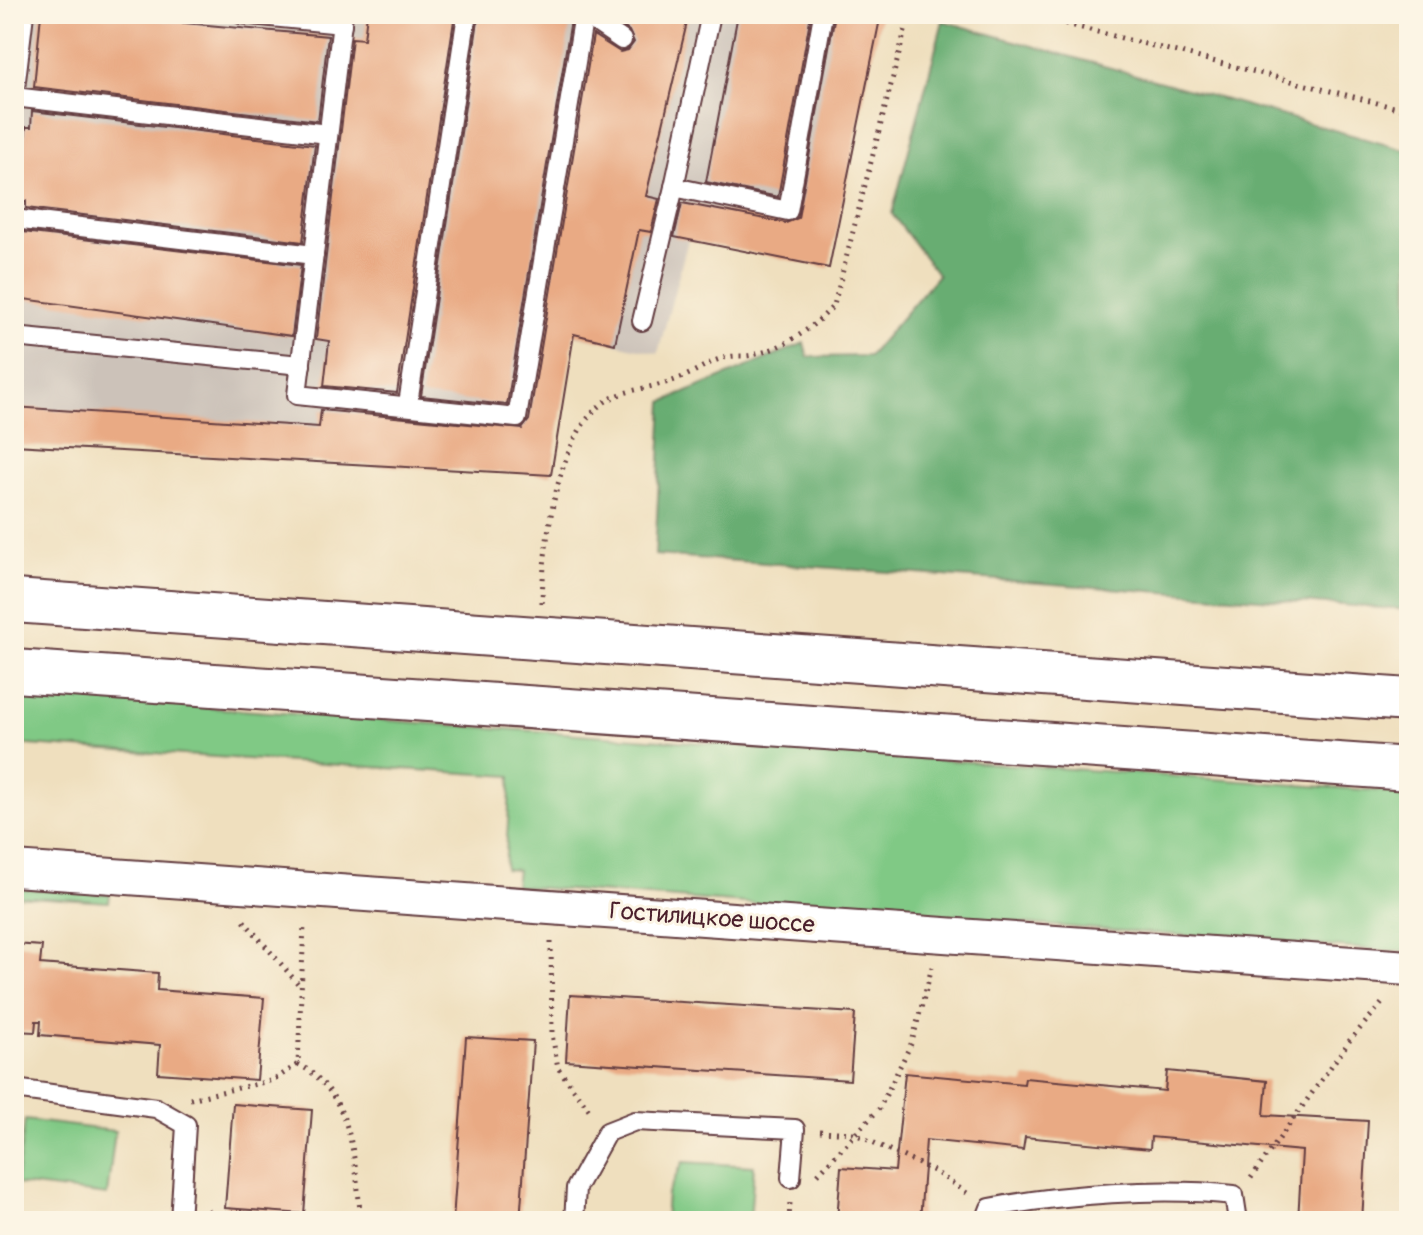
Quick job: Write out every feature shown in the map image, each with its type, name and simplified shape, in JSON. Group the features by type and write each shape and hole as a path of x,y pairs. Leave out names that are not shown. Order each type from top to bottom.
{"street":[{"path":"14,601 1409,700"},
{"path":"14,671 1409,769"},
{"name":"Гостилицкое шоссе","path":"14,869 1409,968"}],"lane":[{"path":"24,14 14,97 328,134"},
{"path":"241,14 342,19 297,395 408,404 517,418 584,14 622,40"},
{"path":"408,404 467,14"},
{"path":"642,321 711,14"},
{"path":"674,187 788,211 823,14"},
{"path":"14,219 314,255"},
{"path":"14,337 301,365"},
{"path":"14,1089 156,1108 186,1125 180,1221"},
{"path":"574,1221 576,1188 607,1132 635,1121 795,1129 800,1182"},
{"path":"988,1215 1024,1202 1200,1191 1234,1195 1238,1221"}],"path":[{"path":"542,638 542,582 552,513 575,434 590,416 607,401 629,392 678,379 727,357 751,356 778,346 815,325 834,305 908,19 915,14"},
{"path":"1027,14 1409,111"},
{"path":"243,920 301,987"},
{"path":"298,1064 304,925"},
{"path":"551,940 552,1034 558,1068 607,1132"},
{"path":"800,1182 879,1109 912,1042 932,966"},
{"path":"1234,1195 1251,1179 1350,1040 1385,1000"},
{"path":"170,1116 193,1096 274,1080 298,1064"},
{"path":"298,1064 311,1071 341,1109 352,1141 361,1221"},
{"path":"795,1129 853,1133 934,1171 988,1215"},
{"path":"790,1207 799,1196"}],"shaded area":[{"path":"14,14 881,14 829,268 688,240 658,353 574,335 551,475 14,445"}],"green space":[{"path":"943,21 1409,151 1409,610 655,555 663,402 804,343 808,357 869,356 938,275 892,214"},
{"path":"15,694 1409,793 1406,952 515,886 517,870 505,869 511,776 14,744"},
{"path":"14,888 110,894 109,902 14,896"},
{"path":"25,1120 115,1131 107,1195 16,1184"},
{"path":"683,1162 754,1166 750,1221 665,1221 667,1194"}],"building":[{"path":"41,14 87,14 328,36 318,121 34,87"},
{"path":"367,14 455,14 397,393 324,386 329,341 316,339 352,38 364,39"},
{"path":"479,14 572,14 507,405 421,396"},
{"path":"605,14 689,14 646,196 659,199 651,232 639,230 615,344 574,334 551,475 14,445 14,407 319,427 321,410 522,429 529,420 593,35 620,52 628,50 634,42 629,31"},
{"path":"738,14 811,14 778,197 706,182"},
{"path":"835,14 881,14 829,268 674,237 682,203 786,223 798,218"},
{"path":"32,111 315,145 303,242 26,208 26,201 19,200 26,127 31,127"},
{"path":"23,232 301,265 292,336 16,298"},
{"path":"14,944 42,946 40,964 158,973 157,990 264,998 257,1080 158,1073 160,1045 40,1035 41,1021 36,1021 35,1032 14,1031"},
{"path":"570,995 855,1013 850,1080 566,1061"},
{"path":"466,1037 533,1041 520,1221 453,1221"},
{"path":"1167,1071 1267,1081 1264,1115 1368,1121 1362,1221 1298,1221 1302,1151 1151,1137 1150,1149 1025,1137 1023,1150 926,1140 920,1221 837,1221 841,1167 895,1171 905,1073 1024,1084 1025,1078 1165,1091"},
{"path":"233,1104 312,1110 304,1214 225,1208"}]}
